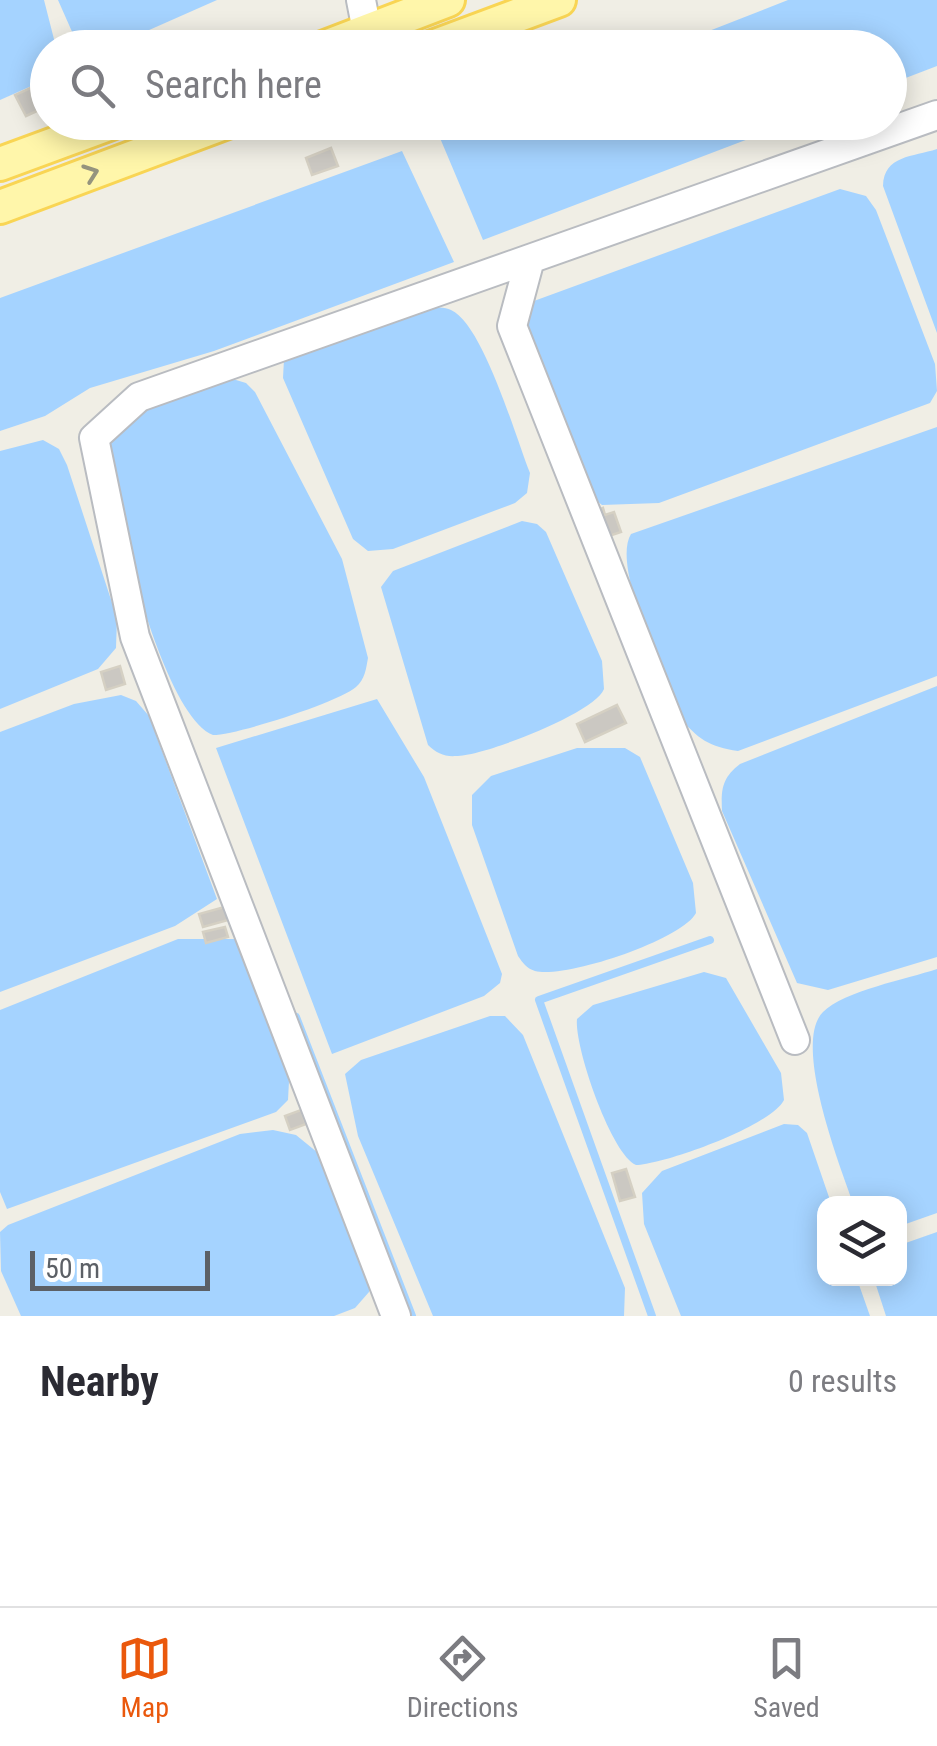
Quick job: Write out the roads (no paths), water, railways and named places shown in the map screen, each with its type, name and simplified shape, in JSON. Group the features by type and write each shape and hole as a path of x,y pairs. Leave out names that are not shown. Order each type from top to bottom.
{"main road":[{"path":"364,16 448,0"},
{"path":"478,30 559,0"},
{"path":"0,164 65,140"},
{"path":"0,206 179,140"}],"lane":[{"path":"907,126 937,115"},
{"path":"396,1316 135,637 94,438 140,397 866,140"},
{"path":"530,259 512,326 796,1040"}],"water":[{"path":"0,0 44,0 52,30 30,30 30,87 0,100"},
{"path":"58,0 217,0 149,30 71,30"},
{"path":"788,0 937,0 937,66 907,77 907,30 711,30"},
{"path":"441,140 745,140 483,240"},
{"path":"937,149 937,333 883,186 888,168 894,163"},
{"path":"402,151 454,262 214,351 90,388 45,416 0,431 0,298"},
{"path":"840,189 866,196 876,210 935,364 937,391 930,403 659,503 602,505 592,497 524,342 523,305"},
{"path":"428,307 451,310 475,336 530,473 527,493 515,503 393,549 368,551 353,539 283,378 284,359"},
{"path":"226,377 246,383 255,392 342,559 368,658 365,674 356,687 330,701 243,730 213,735 193,718 173,685 155,641 138,592 94,420 115,405"},
{"path":"937,427 937,676 738,751 698,736 679,716 642,623 628,571 631,534"},
{"path":"43,440 59,449 67,465 117,618 116,648 98,669 0,709 0,451"},
{"path":"522,521 537,524 546,532 602,661 604,689 581,710 513,741 470,754 441,754 428,745 381,587 393,571"},
{"path":"937,686 937,957 828,990 797,983 722,811 726,779 740,764"},
{"path":"121,695 136,701 149,716 217,899 175,926 0,992 0,732 74,704"},
{"path":"377,699 424,777 502,974 500,983 484,996 332,1054 216,748"},
{"path":"577,748 625,748 640,757 693,883 696,913 669,935 622,955 571,969 535,971 518,956 472,825 472,795 491,776"},
{"path":"178,939 238,939 289,1081 288,1100 276,1112 7,1209 0,1192 0,1010"},
{"path":"937,969 937,1213 907,1224 907,1196 851,1196 815,1076 815,1028 823,1012 845,998"},
{"path":"704,972 726,978 781,1073 784,1100 739,1132 692,1151 636,1165 616,1141 596,1098 581,1052 577,1019 593,1005"},
{"path":"490,1016 505,1016 523,1035 625,1288 624,1316 433,1316 358,1136 345,1074 361,1060"},
{"path":"784,1124 798,1125 807,1133 829,1196 817,1196 817,1286 859,1286 870,1316 681,1316 644,1224 642,1193 662,1171"},
{"path":"273,1130 296,1135 323,1157 369,1282 369,1292 355,1308 334,1316 21,1316 1,1271 0,1232 8,1225 240,1134"},
{"path":"937,1232 937,1316 886,1316 876,1286 907,1286 907,1243"}],"waterway":[{"path":"652,1316 539,1000 710,940"},
{"path":"296,1017 412,1316"}]}
